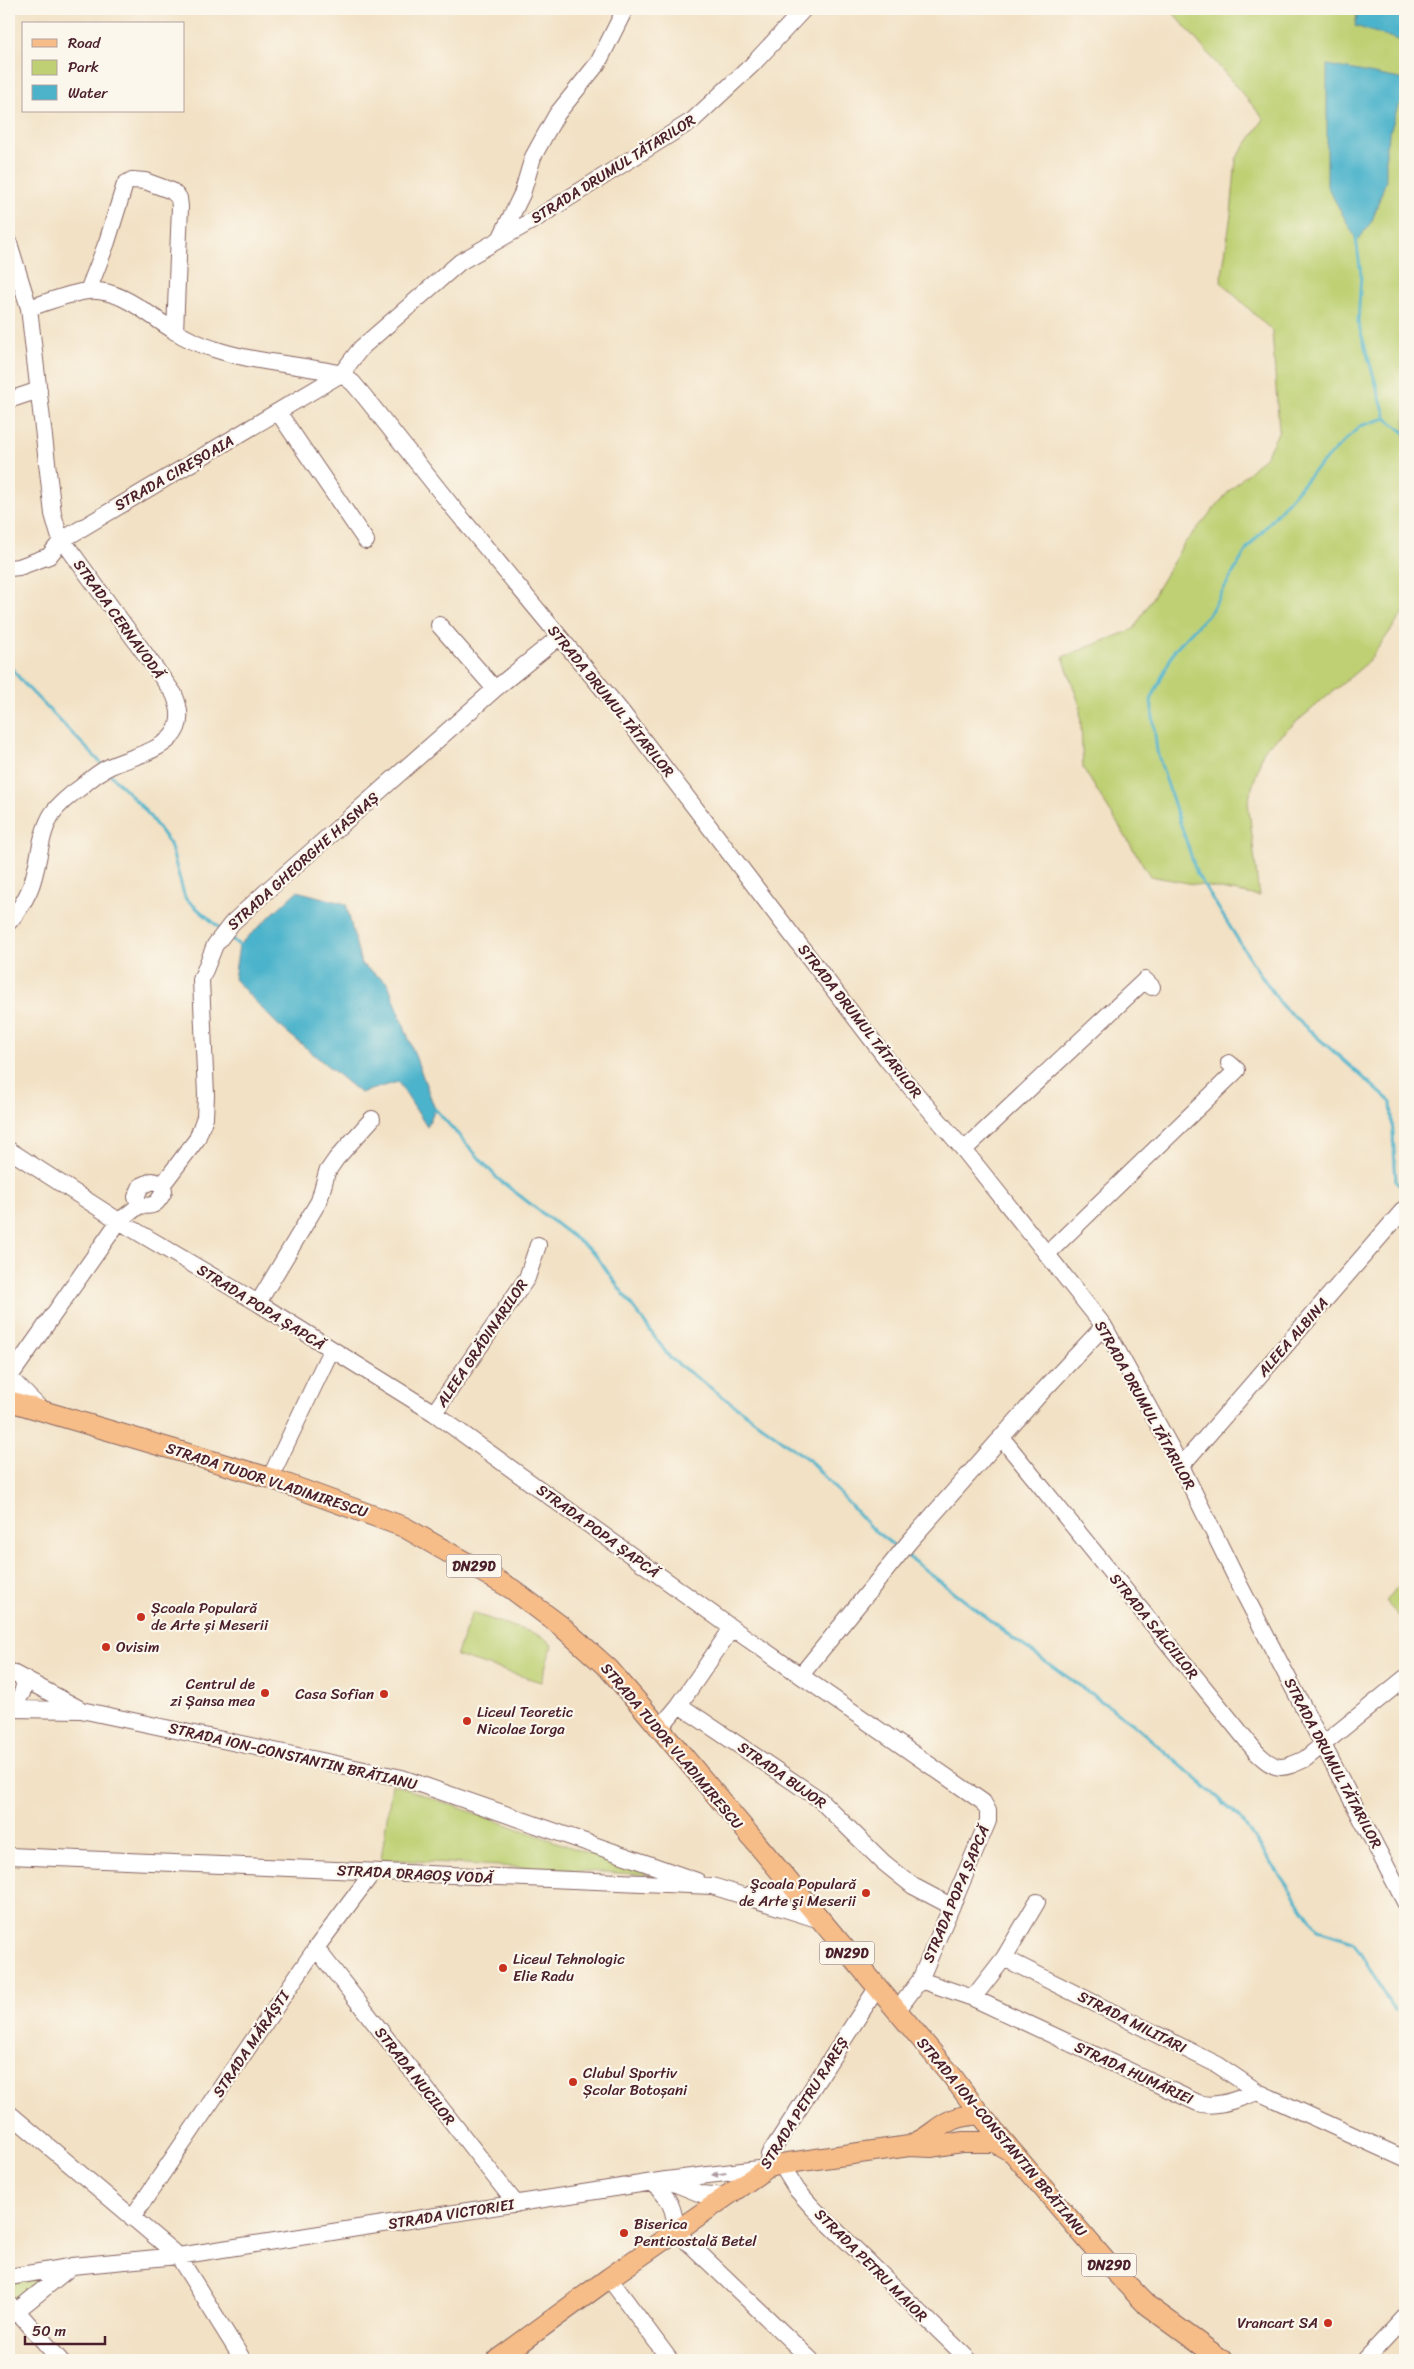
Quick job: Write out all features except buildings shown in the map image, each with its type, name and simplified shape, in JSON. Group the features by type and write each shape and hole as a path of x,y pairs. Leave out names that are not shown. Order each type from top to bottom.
{"main road":[{"name":"STRADA TUDOR VLADIMIRESCU","path":"9,1400 270,1478 404,1527 512,1589 561,1626 609,1669 817,1918"},
{"name":"STRADA ION-CONSTANTIN BRĂTIANU","path":"817,1918 952,2076 980,2114 1114,2271 1148,2306 1222,2360"},
{"name":"STRADA VICTORIEI","path":"946,2122 957,2099 952,2076"},
{"name":"STRADA VICTORIEI","path":"909,2146 928,2138 946,2122 962,2116 980,2114"},
{"path":"952,2143 970,2128 980,2114"},
{"name":"STRADA VICTORIEI","path":"774,2166 909,2146 932,2147 952,2143 994,2142 1012,2152"},
{"name":"STRADA PETRU RAREȘ","path":"497,2360 609,2278 727,2196 774,2166"}],"street":[{"name":"STRADA DRUMUL TĂTARILOR","path":"501,237 522,194 533,156 557,114 598,63 625,9"},
{"name":"STRADA DRUMUL TĂTARILOR","path":"804,9 752,66 693,120 537,218 460,262 361,348 341,374 353,383 364,396 454,510 621,711 889,1062 964,1150 1104,1326 1182,1466 1240,1586 1405,1902"},
{"path":"88,291 107,242 125,184 132,180 145,181 172,191 179,198 180,207 175,332"},
{"name":"STRADA CERNAVODĂ","path":"9,243 29,308 54,514 59,535 174,694 180,708 179,722 164,744 155,750 110,767 79,788 52,814 39,851 30,889 9,922"},
{"path":"29,308 88,291 107,293 125,299 175,332 213,349 244,358 341,374"},
{"name":"STRADA CIREȘOAIA","path":"9,568 19,567 50,556 62,540 341,374"},
{"path":"9,400 39,390"},
{"path":"278,412 366,541"},
{"path":"439,626 495,688"},
{"name":"STRADA GHEORGHE HASNAȘ","path":"9,1377 119,1221 140,1205 136,1197 141,1186 152,1181 163,1184 197,1139 205,1117 206,1095 201,980 215,945 232,923 495,688 559,637"},
{"path":"964,1150 1145,980 1152,988"},
{"path":"1047,1254 1236,1070 1229,1063"},
{"path":"258,1303 319,1201 327,1172 336,1159 372,1119"},
{"name":"STRADA POPA ȘAPCĂ","path":"9,1150 119,1221 258,1303 434,1413 732,1628 983,1802 988,1811 988,1822 920,1980 897,2011"},
{"name":"ALEEA ALBINA","path":"1182,1466 1404,1209"},
{"name":"ALEEA GRĂDINARILOR","path":"434,1413 527,1278 538,1246"},
{"path":"801,1675 908,1542 1001,1437 1104,1326"},
{"path":"270,1478 331,1350"},
{"path":"9,1377 42,1410"},
{"name":"STRADA SĂLCIILOR","path":"1001,1437 1257,1753 1276,1768 1286,1768 1305,1759 1405,1678"},
{"path":"660,1728 679,1705 732,1628"},
{"path":"9,1671 81,1710"},
{"path":"10,1709 22,1693 26,1679"},
{"name":"STRADA BUJOR","path":"679,1705 819,1799 883,1862 913,1886 951,1906"},
{"name":"STRADA ION-CONSTANTIN BRĂTIANU","path":"10,1709 81,1710 402,1778 712,1886"},
{"name":"STRADA DRAGOȘ VODĂ","path":"9,1856 712,1886 817,1918"},
{"name":"STRADA MĂRĂȘTI","path":"132,2218 316,1948 373,1872"},
{"path":"744,1895 793,1890"},
{"path":"973,1998 1004,1958 1037,1902"},
{"name":"STRADA NUCILOR","path":"316,1948 516,2204"},
{"name":"STRADA MILITARI","path":"1004,1958 1218,2065 1258,2092"},
{"name":"STRADA HUMĂRIEI","path":"920,1980 973,1998 1207,2106 1258,2092"},
{"name":"STRADA PETRU RAREȘ","path":"774,2166 768,2155 877,1988"},
{"path":"1258,2092 1403,2152"},
{"path":"9,2113 178,2256 243,2360"},
{"name":"STRADA VICTORIEI","path":"9,2277 72,2266 178,2256 658,2181 774,2166"},
{"name":"STRADA PETRU MAIOR","path":"774,2166 813,2208 969,2360"},
{"path":"658,2181 689,2191 727,2196"},
{"path":"658,2181 672,2207 676,2233 811,2360"},
{"path":"60,2360 12,2311 72,2266"},
{"path":"609,2278 670,2360"},
{"path":"1365,2360 1405,2317"}],"green space":[{"path":"1170,9 1405,9 1405,611 1367,663 1264,749 1248,801 1259,896 1150,876 1083,768 1080,706 1063,657 1134,629 1183,545 1230,490 1266,456 1279,431 1272,331 1221,282 1231,214 1236,159 1264,119"},
{"path":"1405,1580 1405,1623 1385,1601"},
{"path":"472,1613 542,1636 552,1645 541,1682 456,1656"},
{"path":"392,1784 650,1875 381,1859"},
{"path":"45,2277 15,2302 9,2298 9,2284"}],"water":[{"path":"1358,9 1405,9 1405,42 1355,26"},
{"path":"1327,65 1405,80 1405,97 1398,106 1386,146 1386,180 1372,221 1357,241 1327,186"},
{"path":"297,891 346,904 361,964 388,983 435,1109 427,1127 398,1082 360,1093 276,1023 234,979 239,945"}],"waterway":[{"path":"1356,238 1361,274 1358,323 1386,418 1360,426 1312,473 1247,549 1211,611 1175,649 1151,700 1157,752 1197,874 1252,962 1283,1007 1391,1102 1396,1181 1405,1190"},
{"path":"1386,418 1405,433"},
{"path":"9,665 25,685 102,764"},
{"path":"109,773 145,810 170,844 185,898 222,930"},
{"path":"228,936 239,945"},
{"path":"435,1109 498,1179 594,1253 670,1358 809,1460 871,1528 897,1548"},
{"path":"906,1555 1014,1639 1132,1723 1239,1816 1318,1930 1353,1941 1394,2010"}],"place":[{"name":"Școala Populară de Arte și Meserii","path":"141,1617"},
{"name":"Ovisim","path":"106,1647"},
{"name":"Centrul de zi Șansa mea","path":"265,1693"},
{"name":"Casa Sofian","path":"384,1694"},
{"name":"Liceul Teoretic Nicolae Iorga","path":"467,1721"},
{"name":"Şcoala Populară de Arte şi Meserii","path":"866,1893"},
{"name":"Liceul Tehnologic Elie Radu","path":"503,1968"},
{"name":"Clubul Sportiv Școlar Botoșani","path":"573,2082"},
{"name":"Biserica Penticostală Betel","path":"624,2233"},
{"name":"Vrancart SA","path":"1328,2323"}]}
